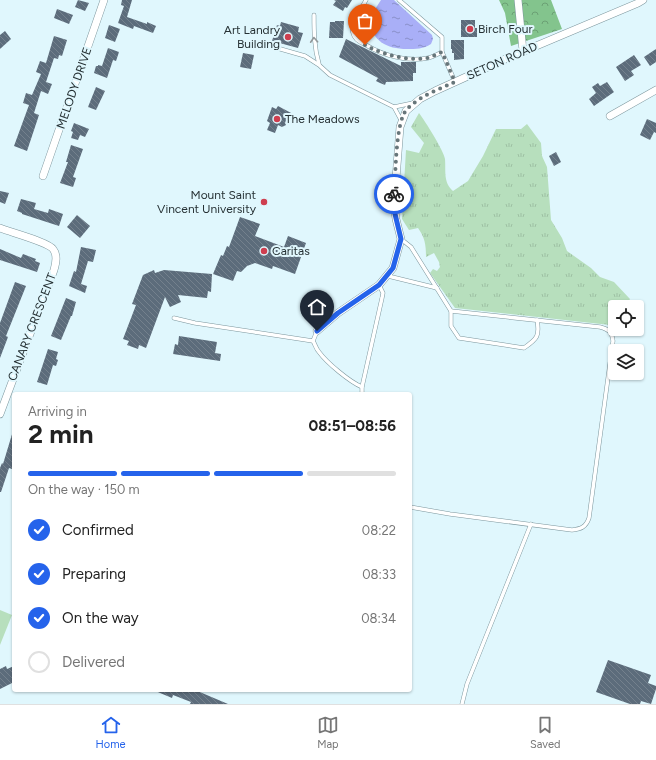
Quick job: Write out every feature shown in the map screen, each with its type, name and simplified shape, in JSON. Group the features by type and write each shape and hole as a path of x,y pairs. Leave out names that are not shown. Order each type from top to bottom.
{"street":[{"name":"MELODY DRIVE","path":"43,176 104,0"},
{"path":"518,0 523,50"},
{"name":"SETON ROAD","path":"317,331 338,313 379,285 393,268 401,239 394,204 398,146 402,120 406,111 414,103 430,94 523,50 643,0"},
{"path":"610,116 656,90"},
{"name":"CANARY CRESCENT","path":"0,228 46,244 54,249 57,258 54,270 0,414"}],"lane":[{"path":"366,0 353,25 353,34 358,41 376,51 414,59 429,58 442,52"},
{"path":"399,0 442,37 442,52 455,82"},
{"path":"314,15 315,51 319,65"},
{"path":"277,48 305,56 319,65 330,75 394,107 402,120"},
{"path":"394,107 414,103"},
{"path":"401,239 411,247 451,311 451,326 459,338 524,348 536,340 539,330 537,320"},
{"path":"387,276 437,288"},
{"path":"362,392 383,292 379,285"},
{"path":"412,507 450,514 572,530 579,530 586,525 588,520 613,336 609,331 600,326 451,311"},
{"path":"174,318 195,323 314,340"},
{"path":"317,331 314,340 318,351 352,382 362,387"},
{"path":"462,704 467,684 531,524"}],"green space":[{"path":"499,0 551,0 562,29 511,46 505,13"},
{"path":"419,113 444,155 446,180 453,191 468,181 483,156 496,129 521,129 527,124 541,143 542,156 547,167 551,220 562,238 567,251 591,268 600,277 614,282 630,299 608,300 608,325 455,308 430,273 433,269 437,271 440,267 434,253 426,257 425,242 418,228 409,230 402,219 406,150 419,153 424,143 411,127"},
{"path":"0,610 12,615 0,645"}],"water":[{"path":"381,0 394,0 432,35 433,39 431,44 416,49 400,49 387,45 377,38 370,27 368,20"}],"building":[{"path":"78,0 89,3 85,11 75,7"},
{"path":"122,0 132,0 127,17 156,26 153,33 134,26 133,29 118,23 124,6 121,5"},
{"path":"334,0 352,0 343,11 333,5 336,1"},
{"path":"57,9 73,15 69,24 54,18"},
{"name":"Birch Four","path":"461,20 475,20 477,37 461,37"},
{"path":"344,21 343,38 329,38 330,22"},
{"name":"Art Landry Building","path":"281,22 299,27 298,32 303,33 298,48 272,41 277,25 280,26"},
{"path":"109,25 120,29 115,42 105,38"},
{"path":"5,31 11,39 0,49 0,35"},
{"path":"54,36 67,40 62,56 59,55 58,59 54,58 46,82 52,84 48,94 41,91 34,113 39,115 27,151 14,146 29,105 23,103 26,93 32,95 41,74 36,72 40,61 46,63"},
{"path":"346,39 401,66 401,62 416,62 416,73 413,73 413,81 386,82 385,85 376,81 378,78 339,57"},
{"path":"451,40 464,40 464,59 454,60 454,53 452,53 451,49"},
{"path":"108,48 119,52 116,61 113,60 107,78 94,73 96,66 102,66"},
{"path":"656,49 656,62 650,66 644,57"},
{"path":"243,53 254,55 251,69 240,67"},
{"path":"634,55 641,65 631,71 634,75 625,81 616,67"},
{"path":"607,82 614,92 594,106 589,99 596,93 592,87 598,83 600,86"},
{"path":"96,87 105,91 96,110 88,107"},
{"name":"The Meadows","path":"278,106 293,114 288,116 285,123 286,125 282,127 278,125 275,133 267,130 270,123 267,121 272,107 276,109"},
{"path":"647,119 656,123 656,133 654,132 650,140 640,135"},
{"path":"74,123 89,129 85,137 80,135 78,140 71,138 73,132 71,131"},
{"path":"71,145 83,149 73,177 76,178 73,187 60,183 68,162 66,162"},
{"path":"556,152 561,162 554,166 549,156"},
{"path":"0,191 9,193 5,204 0,202"},
{"path":"21,199 36,203 34,209 48,213 49,209 63,214 59,226 17,211"},
{"path":"77,215 90,226 80,238 67,227"},
{"name":"Caritas","path":"240,217 260,224 255,236 284,247 288,236 306,243 295,274 273,266 272,269 255,263 247,266 241,272 237,271 233,281 213,274 221,255 223,256 227,246 229,247"},
{"path":"81,247 96,250 93,262 88,261 81,284 87,286 85,293 69,286 74,271 76,272"},
{"path":"0,249 21,258 23,254 36,259 35,261 40,263 37,272 0,260"},
{"path":"154,270 155,273 164,270 212,274 211,292 208,291 207,298 178,295 181,302 170,307 165,297 146,348 139,345 138,349 127,345 129,341 123,339 136,305 132,304 143,275"},
{"path":"15,282 26,286 6,336 8,337 0,358 0,323"},
{"path":"66,298 76,302 72,316 61,340 51,336"},
{"path":"179,336 217,342 215,353 221,354 220,361 173,354 175,344 178,345"},
{"path":"48,349 58,352 56,359 58,360 56,366 53,365 47,385 37,382"},
{"path":"12,434 12,469 9,468 0,492 0,468 2,463 3,464"},
{"path":"608,660 651,675 648,683 656,686 656,689 651,704 641,701 640,704 630,704 596,692"},
{"path":"6,666 7,669 12,667 12,683 0,689 0,669"},
{"path":"158,692 200,692 228,704 190,704 191,702 173,695 172,698"}],"way so far":[{"path":"365,45 387,55 414,59 429,58 442,52 455,82 420,99 406,111 400,127 394,194"}],"place":[{"name":"Birch Four","path":"470,29"},
{"name":"Art Landry Building","path":"288,37"},
{"name":"The Meadows","path":"277,119"},
{"name":"Mount Saint Vincent University","path":"264,202"},
{"name":"Caritas","path":"264,251"}],"route":[{"path":"317,331 338,313 379,285 393,268 401,239 395,214 394,194"}]}
